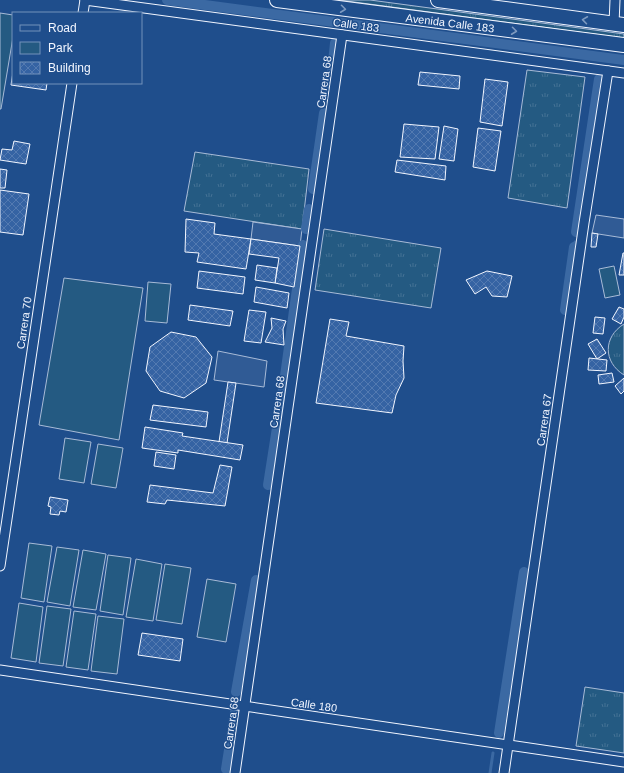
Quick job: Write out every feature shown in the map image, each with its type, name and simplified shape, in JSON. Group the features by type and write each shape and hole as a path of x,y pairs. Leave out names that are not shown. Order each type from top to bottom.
{"main road":[{"name":"Avenida Calle 183","path":"277,0 624,45"},
{"name":"Avenida Calle 183","path":"438,0 619,24"}],"street":[{"path":"83,12 85,0"},
{"name":"Calle 183","path":"85,0 624,73"},
{"path":"615,0 619,24"},
{"name":"Carrera 68","path":"235,773 342,35"},
{"name":"Carrera 67","path":"504,773 583,229 608,71"},
{"name":"Carrera 70","path":"0,566 72,84"},
{"name":"Calle 180","path":"0,670 624,762"}],"green space":[{"path":"339,0 370,0 624,34 624,38"},
{"path":"0,13 12,15 12,43 0,109"},
{"path":"527,70 585,77 567,208 508,198"},
{"path":"195,152 309,169 302,229 184,211"},
{"path":"324,229 441,248 431,308 315,290"},
{"path":"614,266 620,295 605,298 599,269"},
{"path":"64,278 143,288 119,440 39,425"},
{"path":"148,282 171,284 167,323 145,321"},
{"path":"624,324 624,375 617,370 612,363 608,350 609,342 612,336 617,329"},
{"path":"65,438 91,442 84,483 59,479"},
{"path":"98,444 123,448 116,488 91,484"},
{"path":"29,543 52,546 44,602 21,598"},
{"path":"57,547 79,550 70,606 47,602"},
{"path":"83,550 106,554 96,610 73,607"},
{"path":"108,555 131,558 123,615 100,611"},
{"path":"136,559 162,564 153,621 126,617"},
{"path":"165,564 191,568 182,624 156,620"},
{"path":"207,579 236,584 226,642 197,637"},
{"path":"19,603 43,607 36,662 11,658"},
{"path":"47,606 71,609 63,666 39,663"},
{"path":"74,611 96,614 88,670 66,667"},
{"path":"98,616 124,619 117,674 91,671"},
{"path":"585,687 624,693 624,753 576,746"}],"shaded area":[{"path":"596,215 624,219 624,238 592,233"},
{"path":"253,222 302,229 300,246 251,239"},
{"path":"218,351 267,361 264,387 214,380"}],"building":[{"path":"420,72 460,76 459,89 418,85"},
{"path":"12,78 12,84 47,84 46,90 11,85"},
{"path":"485,79 508,82 502,126 480,122"},
{"path":"404,124 439,127 435,159 400,157"},
{"path":"444,126 458,129 454,161 439,159"},
{"path":"478,128 501,131 495,171 473,167"},
{"path":"14,141 30,144 26,164 0,160 2,149 12,150"},
{"path":"397,160 446,166 445,180 395,172"},
{"path":"0,169 7,170 5,188 0,188"},
{"path":"0,190 29,194 23,235 0,232"},
{"path":"186,219 215,223 214,234 251,239 246,269 197,262 199,253 185,252"},
{"path":"592,233 598,234 596,247 591,247"},
{"path":"251,239 300,246 294,287 275,283 279,258 249,254"},
{"path":"623,253 624,275 619,275"},
{"path":"257,265 277,268 275,283 255,280"},
{"path":"199,271 245,277 243,294 197,288"},
{"path":"487,271 512,276 507,297 492,296 486,287 475,294 466,280"},
{"path":"256,287 289,293 287,308 254,302"},
{"path":"190,305 233,311 230,326 188,320"},
{"path":"619,307 624,309 624,317 621,324 612,319"},
{"path":"249,310 266,312 261,343 244,341"},
{"path":"595,317 605,318 603,334 593,333"},
{"path":"271,318 286,321 283,329 284,345 265,342 272,328"},
{"path":"330,319 349,322 346,336 404,346 404,378 396,395 392,413 316,403"},
{"path":"171,332 196,337 212,357 206,383 184,398 160,391 146,371 150,347"},
{"path":"597,339 606,353 597,359 588,344"},
{"path":"589,358 607,360 606,371 588,370"},
{"path":"612,373 614,382 599,384 598,375"},
{"path":"624,378 624,391 621,394 615,386"},
{"path":"228,382 236,383 227,443 219,442"},
{"path":"153,405 208,412 206,427 150,420"},
{"path":"145,427 183,433 182,436 243,445 240,460 178,450 178,453 142,448"},
{"path":"156,452 176,455 174,469 154,466"},
{"path":"220,465 232,467 225,506 167,500 165,504 147,502 150,485 213,493"},
{"path":"50,497 68,500 66,512 60,511 59,515 50,514 51,507 48,506"},
{"path":"142,633 183,639 180,661 138,655"}],"waterway":[{"path":"167,0 624,60"},
{"path":"330,91 335,43"},
{"path":"576,232 599,79"},
{"path":"313,189 324,113"},
{"path":"306,229 309,209"},
{"path":"574,247 575,242"},
{"path":"285,376 303,245"},
{"path":"565,310 574,247"},
{"path":"268,485 284,383"},
{"path":"499,733 524,572"},
{"path":"236,692 256,580"},
{"path":"226,769 235,712"},
{"path":"490,773 493,753"}]}
